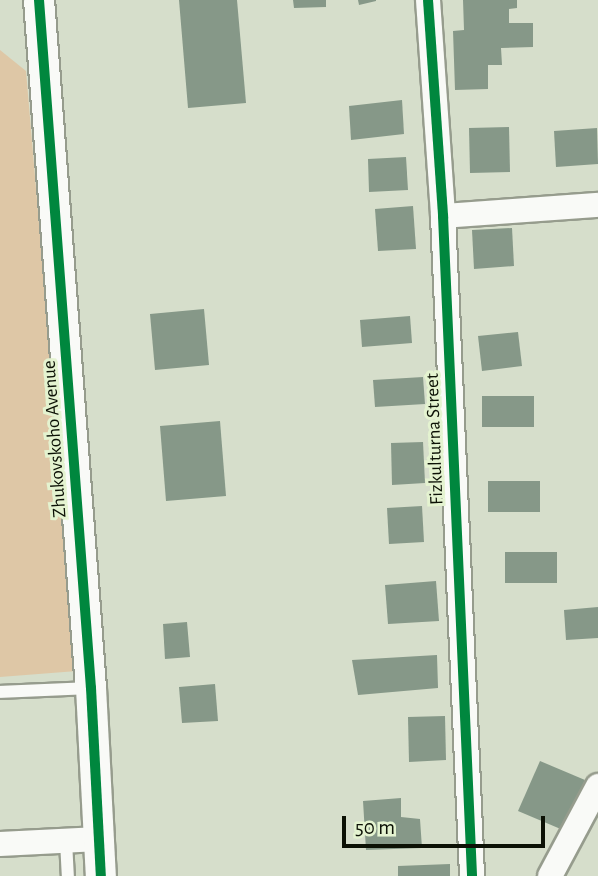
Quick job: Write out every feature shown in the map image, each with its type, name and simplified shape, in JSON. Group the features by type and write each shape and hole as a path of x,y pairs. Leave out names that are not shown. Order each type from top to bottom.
{"street":[{"name":"Zhukovskoho Avenue","path":"39,0 91,688 102,876"},
{"name":"Fizkulturna Street","path":"428,0 443,216 472,876"},
{"path":"443,216 598,205"},
{"path":"550,876 598,786"},
{"path":"0,844 99,839"}],"lane":[{"path":"0,692 91,688"},
{"path":"66,841 68,876"}],"shaded area":[{"path":"0,50 26,71 77,671 0,677"}],"building":[{"path":"179,0 237,0 246,103 188,108"},
{"path":"293,0 326,0 326,7 294,8"},
{"path":"358,0 376,0 376,1 359,5"},
{"path":"463,0 517,0 517,8 509,9 509,23 533,23 533,47 501,48 502,65 488,65 488,89 455,90 453,31 464,30"},
{"path":"402,100 404,134 351,140 349,106"},
{"path":"509,127 510,172 470,173 469,128"},
{"path":"597,128 598,164 556,167 554,131"},
{"path":"406,157 408,190 369,192 368,159"},
{"path":"413,206 416,249 378,251 375,209"},
{"path":"512,228 514,266 474,269 472,230"},
{"path":"204,309 209,365 155,370 150,314"},
{"path":"410,316 412,343 362,347 360,320"},
{"path":"518,332 522,366 482,371 478,336"},
{"path":"423,377 425,404 375,407 373,380"},
{"path":"482,396 534,396 534,427 482,427"},
{"path":"220,421 226,496 166,501 160,426"},
{"path":"423,442 425,483 392,485 391,443"},
{"path":"488,481 540,481 540,512 488,512"},
{"path":"422,506 424,542 389,544 387,508"},
{"path":"505,552 557,552 557,583 505,583"},
{"path":"436,581 439,621 388,624 385,585"},
{"path":"598,607 598,638 566,640 564,610"},
{"path":"187,622 190,657 165,659 163,624"},
{"path":"437,655 438,688 358,695 352,660"},
{"path":"215,684 218,721 182,723 179,687"},
{"path":"445,716 446,760 409,762 408,717"},
{"path":"540,761 585,780 563,830 518,811"},
{"path":"401,798 401,817 420,819 422,848 366,850 363,801"},
{"path":"450,864 450,876 398,876 398,866"}],"cycle path":[{"path":"39,0 91,688 101,876"},
{"path":"428,0 443,216 472,876"}]}
